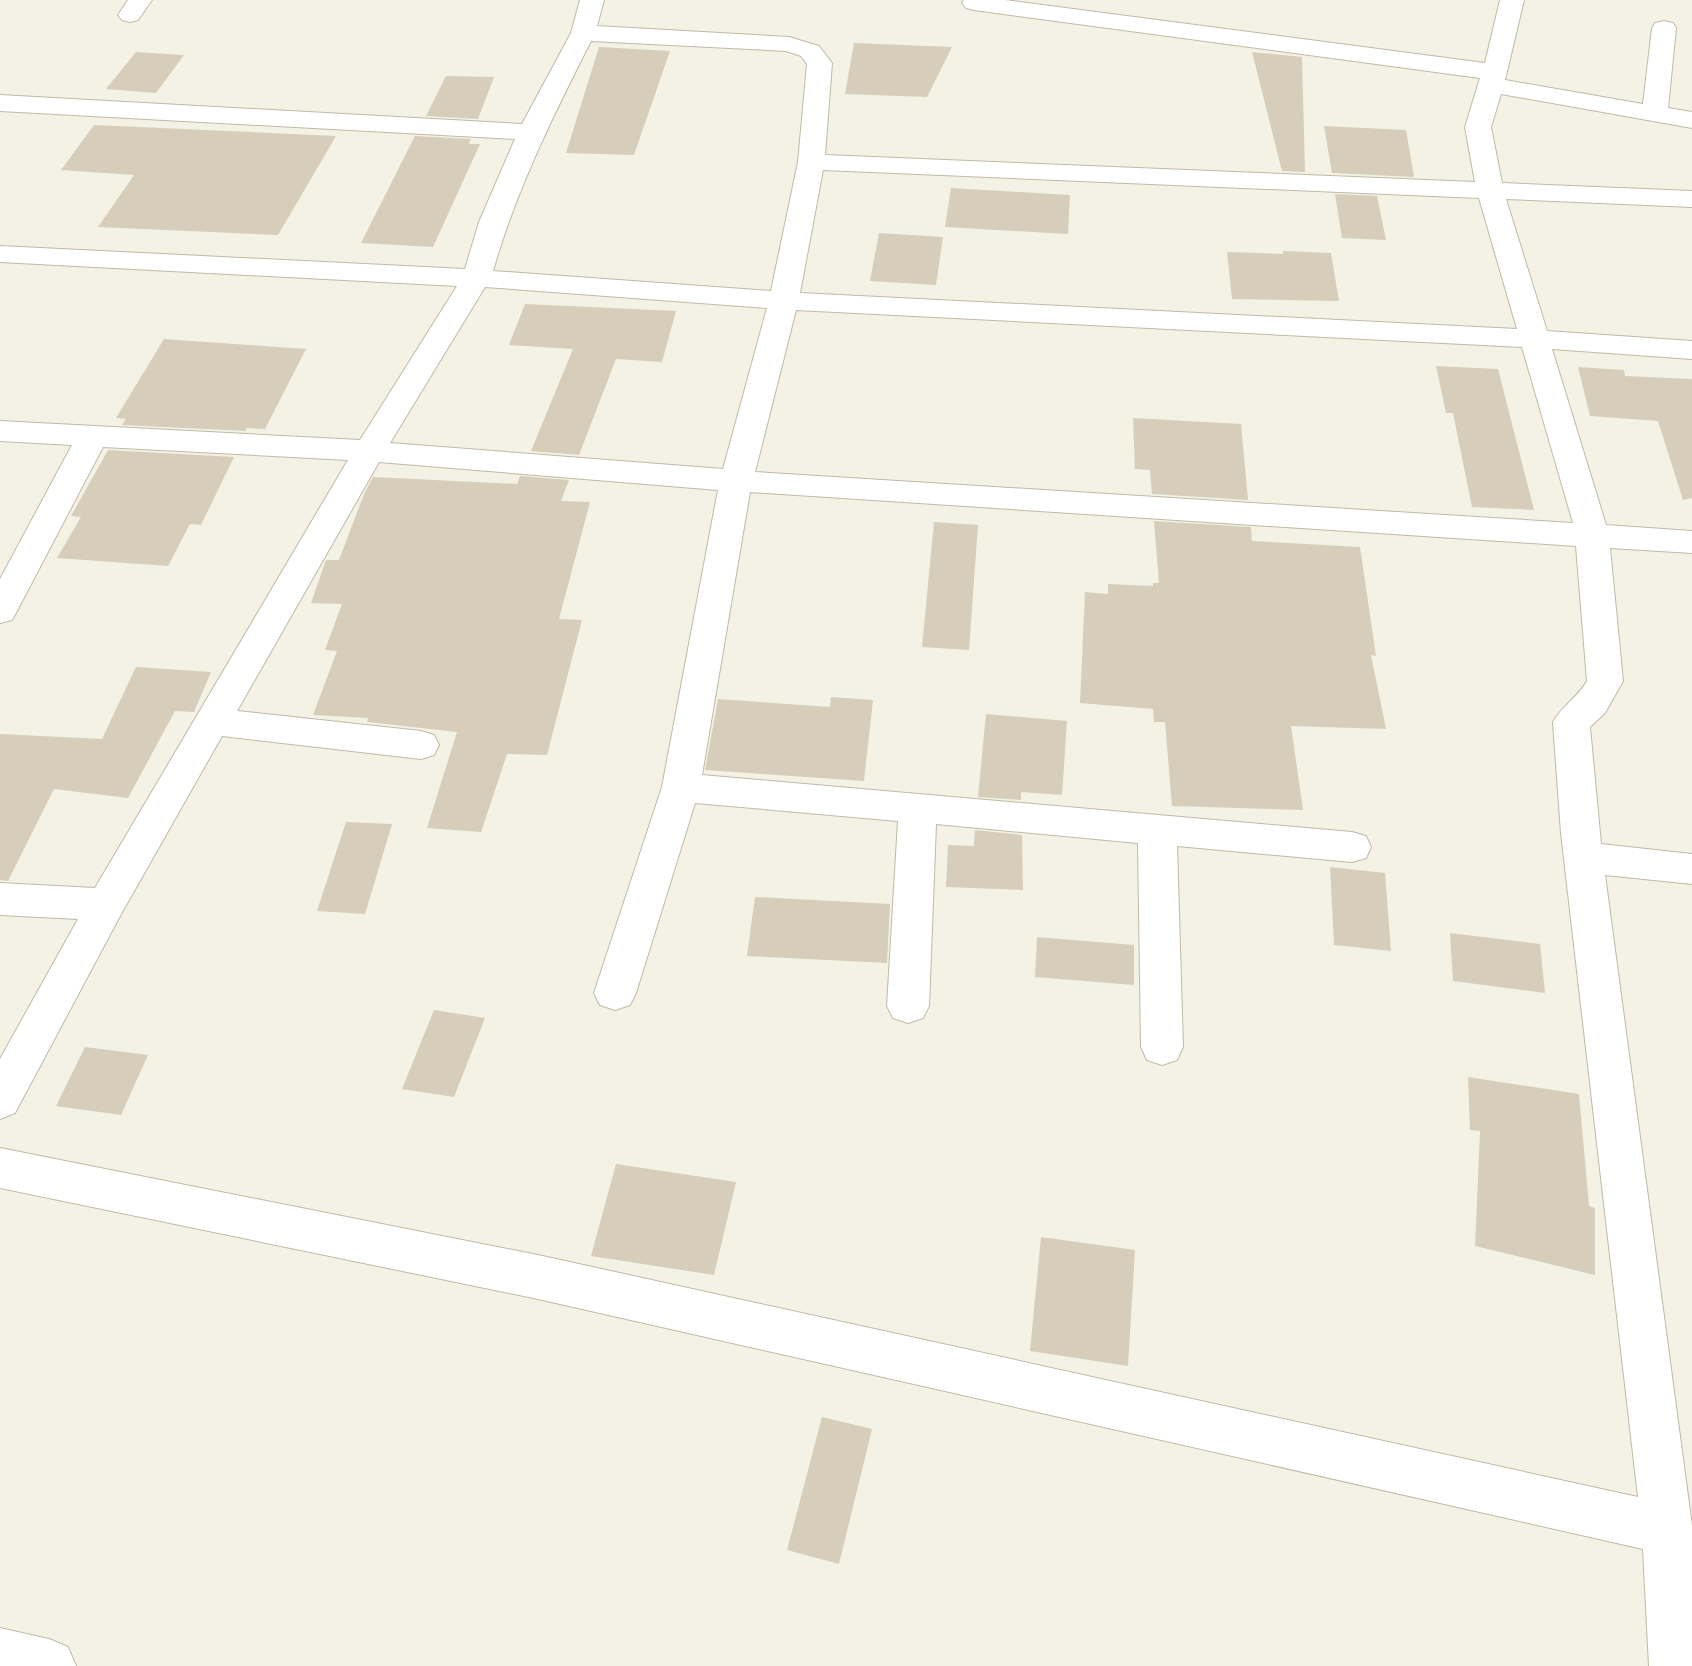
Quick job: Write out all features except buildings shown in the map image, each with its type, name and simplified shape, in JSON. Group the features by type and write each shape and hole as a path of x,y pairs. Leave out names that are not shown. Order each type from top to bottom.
{"street":[{"path":"0,1100 106,905 369,451 476,278 493,222 531,132 583,33 592,0"},
{"path":"1511,0 1493,78 1478,127 1490,190 1592,533 1605,681 1592,704 1571,722 1583,858 1667,1529 1676,1666"},
{"path":"974,3 1493,78 1692,120"},
{"path":"1655,114 1664,29"},
{"path":"583,33 789,44 810,51 820,63 811,162 785,301 736,481 681,788 615,993"},
{"path":"0,103 531,132"},
{"path":"811,162 1692,199"},
{"path":"0,254 476,278 785,301 1533,339 1692,350"},
{"path":"0,431 369,451 736,481 1592,533 1692,542"},
{"path":"0,611 92,437"},
{"path":"214,722 421,744"},
{"path":"681,788 1352,847"},
{"path":"908,1006 918,808"},
{"path":"1157,830 1162,1047"},
{"path":"1583,858 1692,869"},
{"path":"0,899 106,905"},
{"path":"0,1168 538,1277 1667,1529"},
{"path":"0,1655 49,1666"}]}
